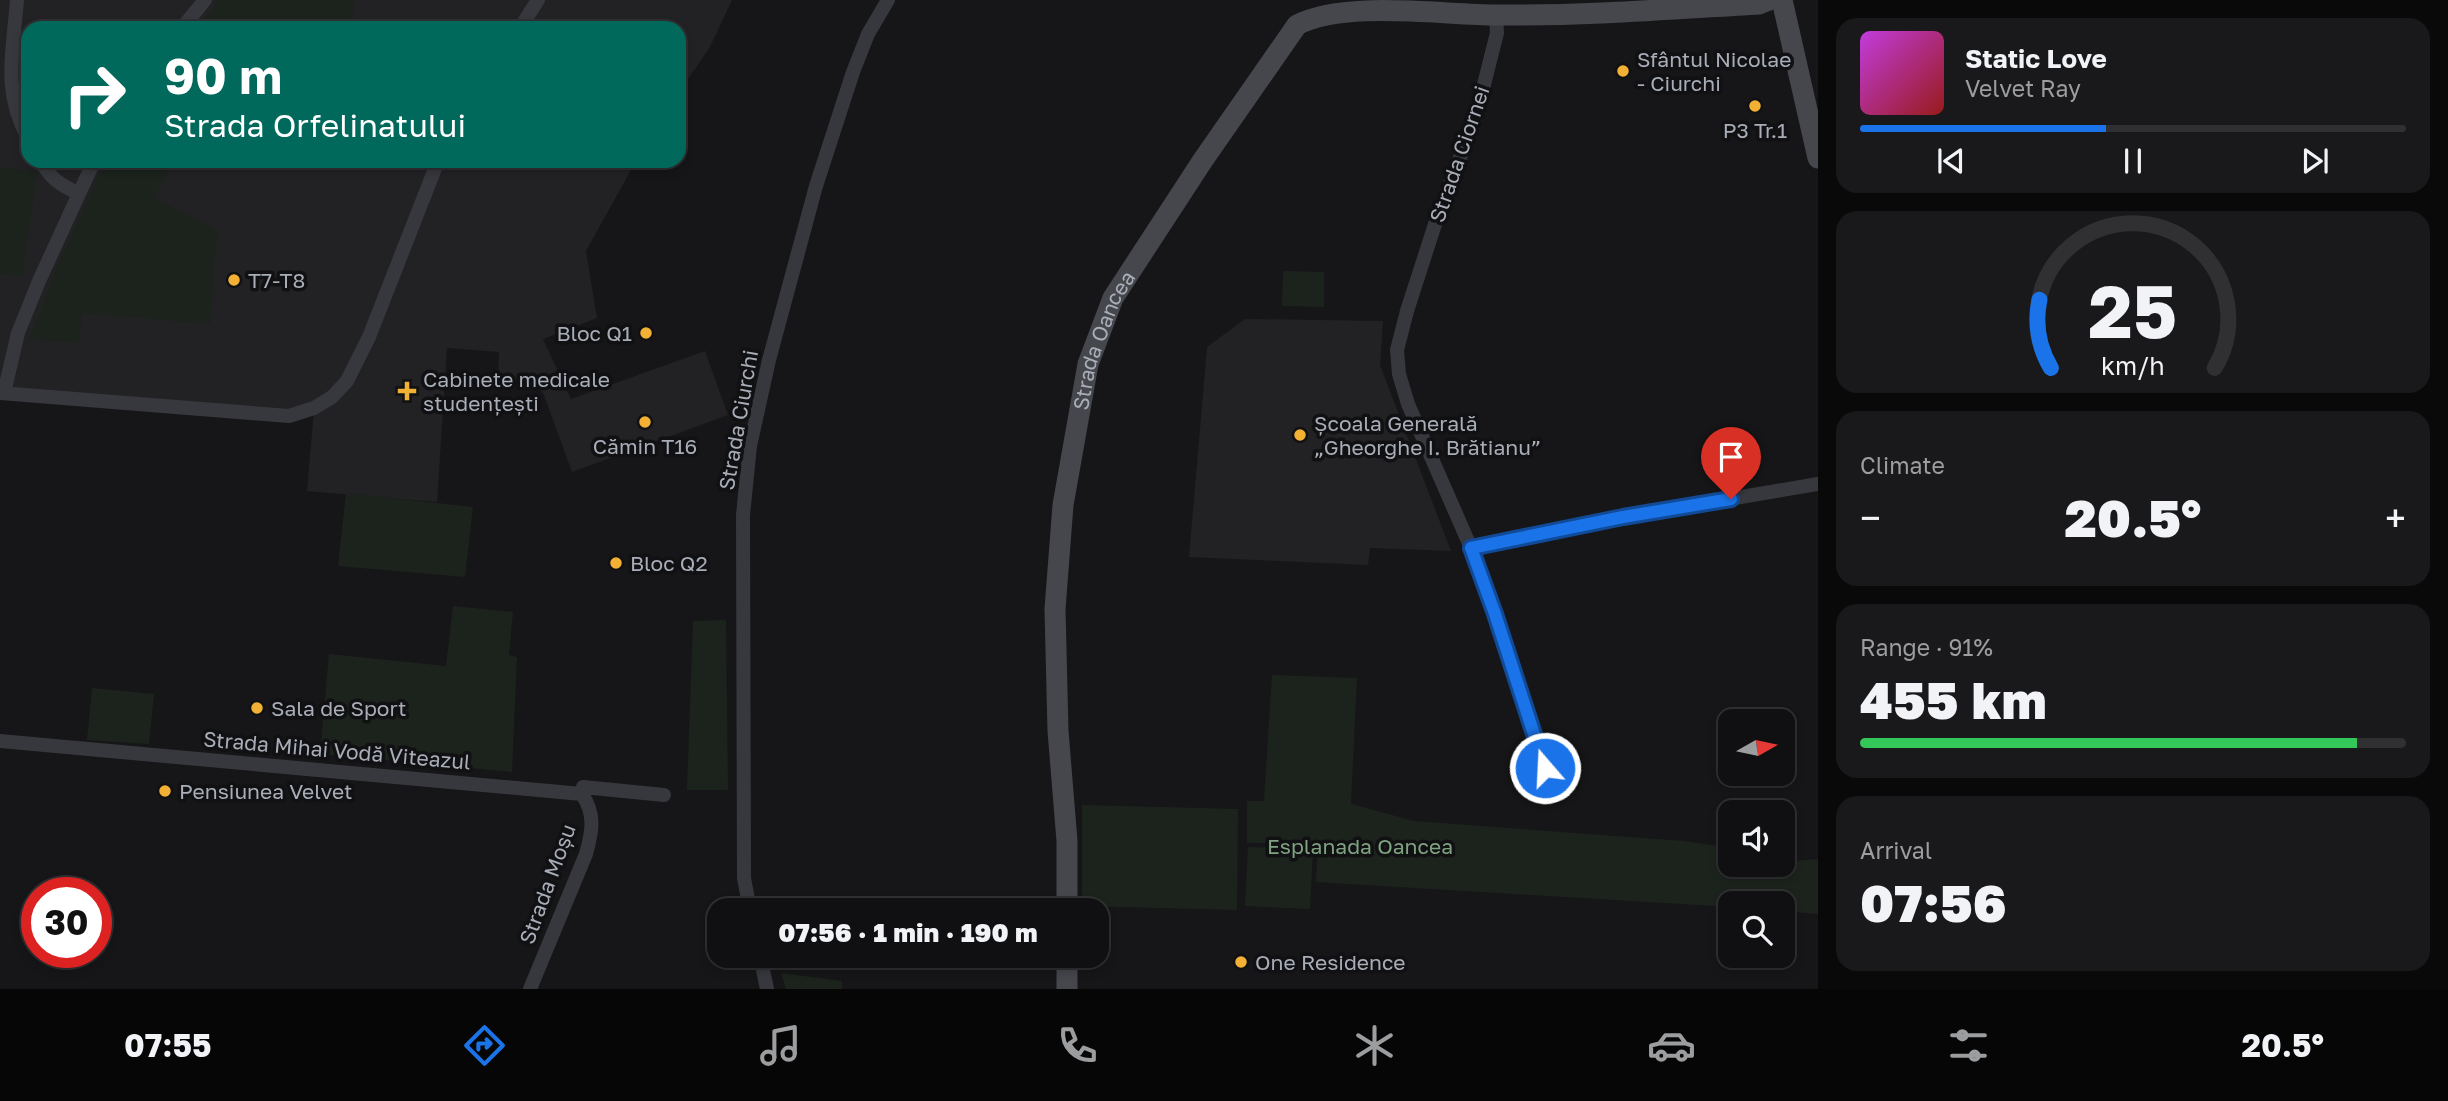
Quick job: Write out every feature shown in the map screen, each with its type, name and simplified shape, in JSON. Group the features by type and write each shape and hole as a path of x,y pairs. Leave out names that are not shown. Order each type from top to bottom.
{"street":[{"path":"17,0 10,88 16,117 21,126"},
{"path":"188,21 205,0"},
{"path":"524,21 538,0"},
{"name":"Strada Ciurchi","path":"748,898 744,878 743,515 750,446 769,360 816,186 867,34 888,0"},
{"path":"1496,15 1648,11 1759,4 1769,0"},
{"path":"1782,0 1818,158"},
{"name":"Strada Oancea","path":"1067,898 1067,841 1058,731 1056,596 1063,505 1088,364 1113,298 1203,160 1297,25 1313,16 1350,10 1496,15"},
{"name":"Strada Ciornei","path":"1496,15 1497,33 1476,116 1437,218 1397,350 1399,374 1408,404 1471,548 1545,768"},
{"path":"45,168 49,176 61,185 78,192"},
{"path":"90,168 38,281 18,334 2,393 289,416 314,408 332,397 347,381 369,337 435,168"},
{"path":"1471,548 1623,517 1818,484"},
{"name":"Strada Mihai Vodă Viteazul","path":"0,741 582,794 583,788 664,795"},
{"name":"Strada Moșu","path":"530,989 586,854 592,831 590,810 582,794"},
{"path":"763,968 767,989"},
{"path":"1067,968 1067,989"}],"shaded area":[{"path":"0,0 732,0 710,47 686,82 686,21 21,21 21,168 632,168 586,251 597,318 543,339 571,399 705,351 728,415 572,472 544,395 534,380 498,379 499,352 447,348 437,502 307,491 314,409 289,416 0,393"},
{"path":"1245,319 1383,321 1380,365 1451,551 1370,548 1368,565 1189,557 1207,347"}],"green space":[{"path":"219,0 354,0 352,21 202,21"},
{"path":"0,167 37,172 22,276 0,273"},
{"path":"103,168 168,170 154,198 217,230 210,324 82,313 79,343 30,339 54,273"},
{"path":"1283,271 1324,272 1324,307 1282,306"},
{"path":"346,493 473,507 465,577 338,566"},
{"path":"453,606 513,612 509,655 517,657 512,772 320,754 329,654 446,666"},
{"path":"726,620 728,790 687,790 693,621"},
{"name":"Esplanada Oancea","path":"1272,675 1357,678 1351,804 1414,821 1684,841 1718,846 1718,877 1795,877 1795,861 1818,859 1818,914 1795,912 1795,891 1718,891 1718,906 1316,882 1318,844 1247,843 1247,801 1264,801"},
{"path":"92,688 154,694 149,744 87,740"},
{"path":"1082,805 1238,809 1237,910 1109,907 1109,898 1082,898"},
{"path":"1248,847 1313,849 1310,909 1245,906"},
{"path":"781,973 842,981 842,989 786,989"}],"place":[{"name":"Sfântul Nicolae - Ciurchi","path":"1623,71"},
{"name":"P3 Tr.1","path":"1755,106"},
{"name":"T7-T8","path":"234,280"},
{"name":"Bloc Q1","path":"646,333"},
{"name":"Cabinete medicale studențești","path":"407,391"},
{"name":"Cămin T16","path":"645,422"},
{"name":"Școala Generală „Gheorghe I. Brătianu”","path":"1300,435"},
{"name":"Bloc Q2","path":"616,563"},
{"name":"Sala de Sport","path":"257,708"},
{"name":"Pensiunea Velvet","path":"165,791"},
{"name":"One Residence","path":"1241,962"}],"route":[{"path":"1545,768 1471,548 1623,517 1731,499"}]}
